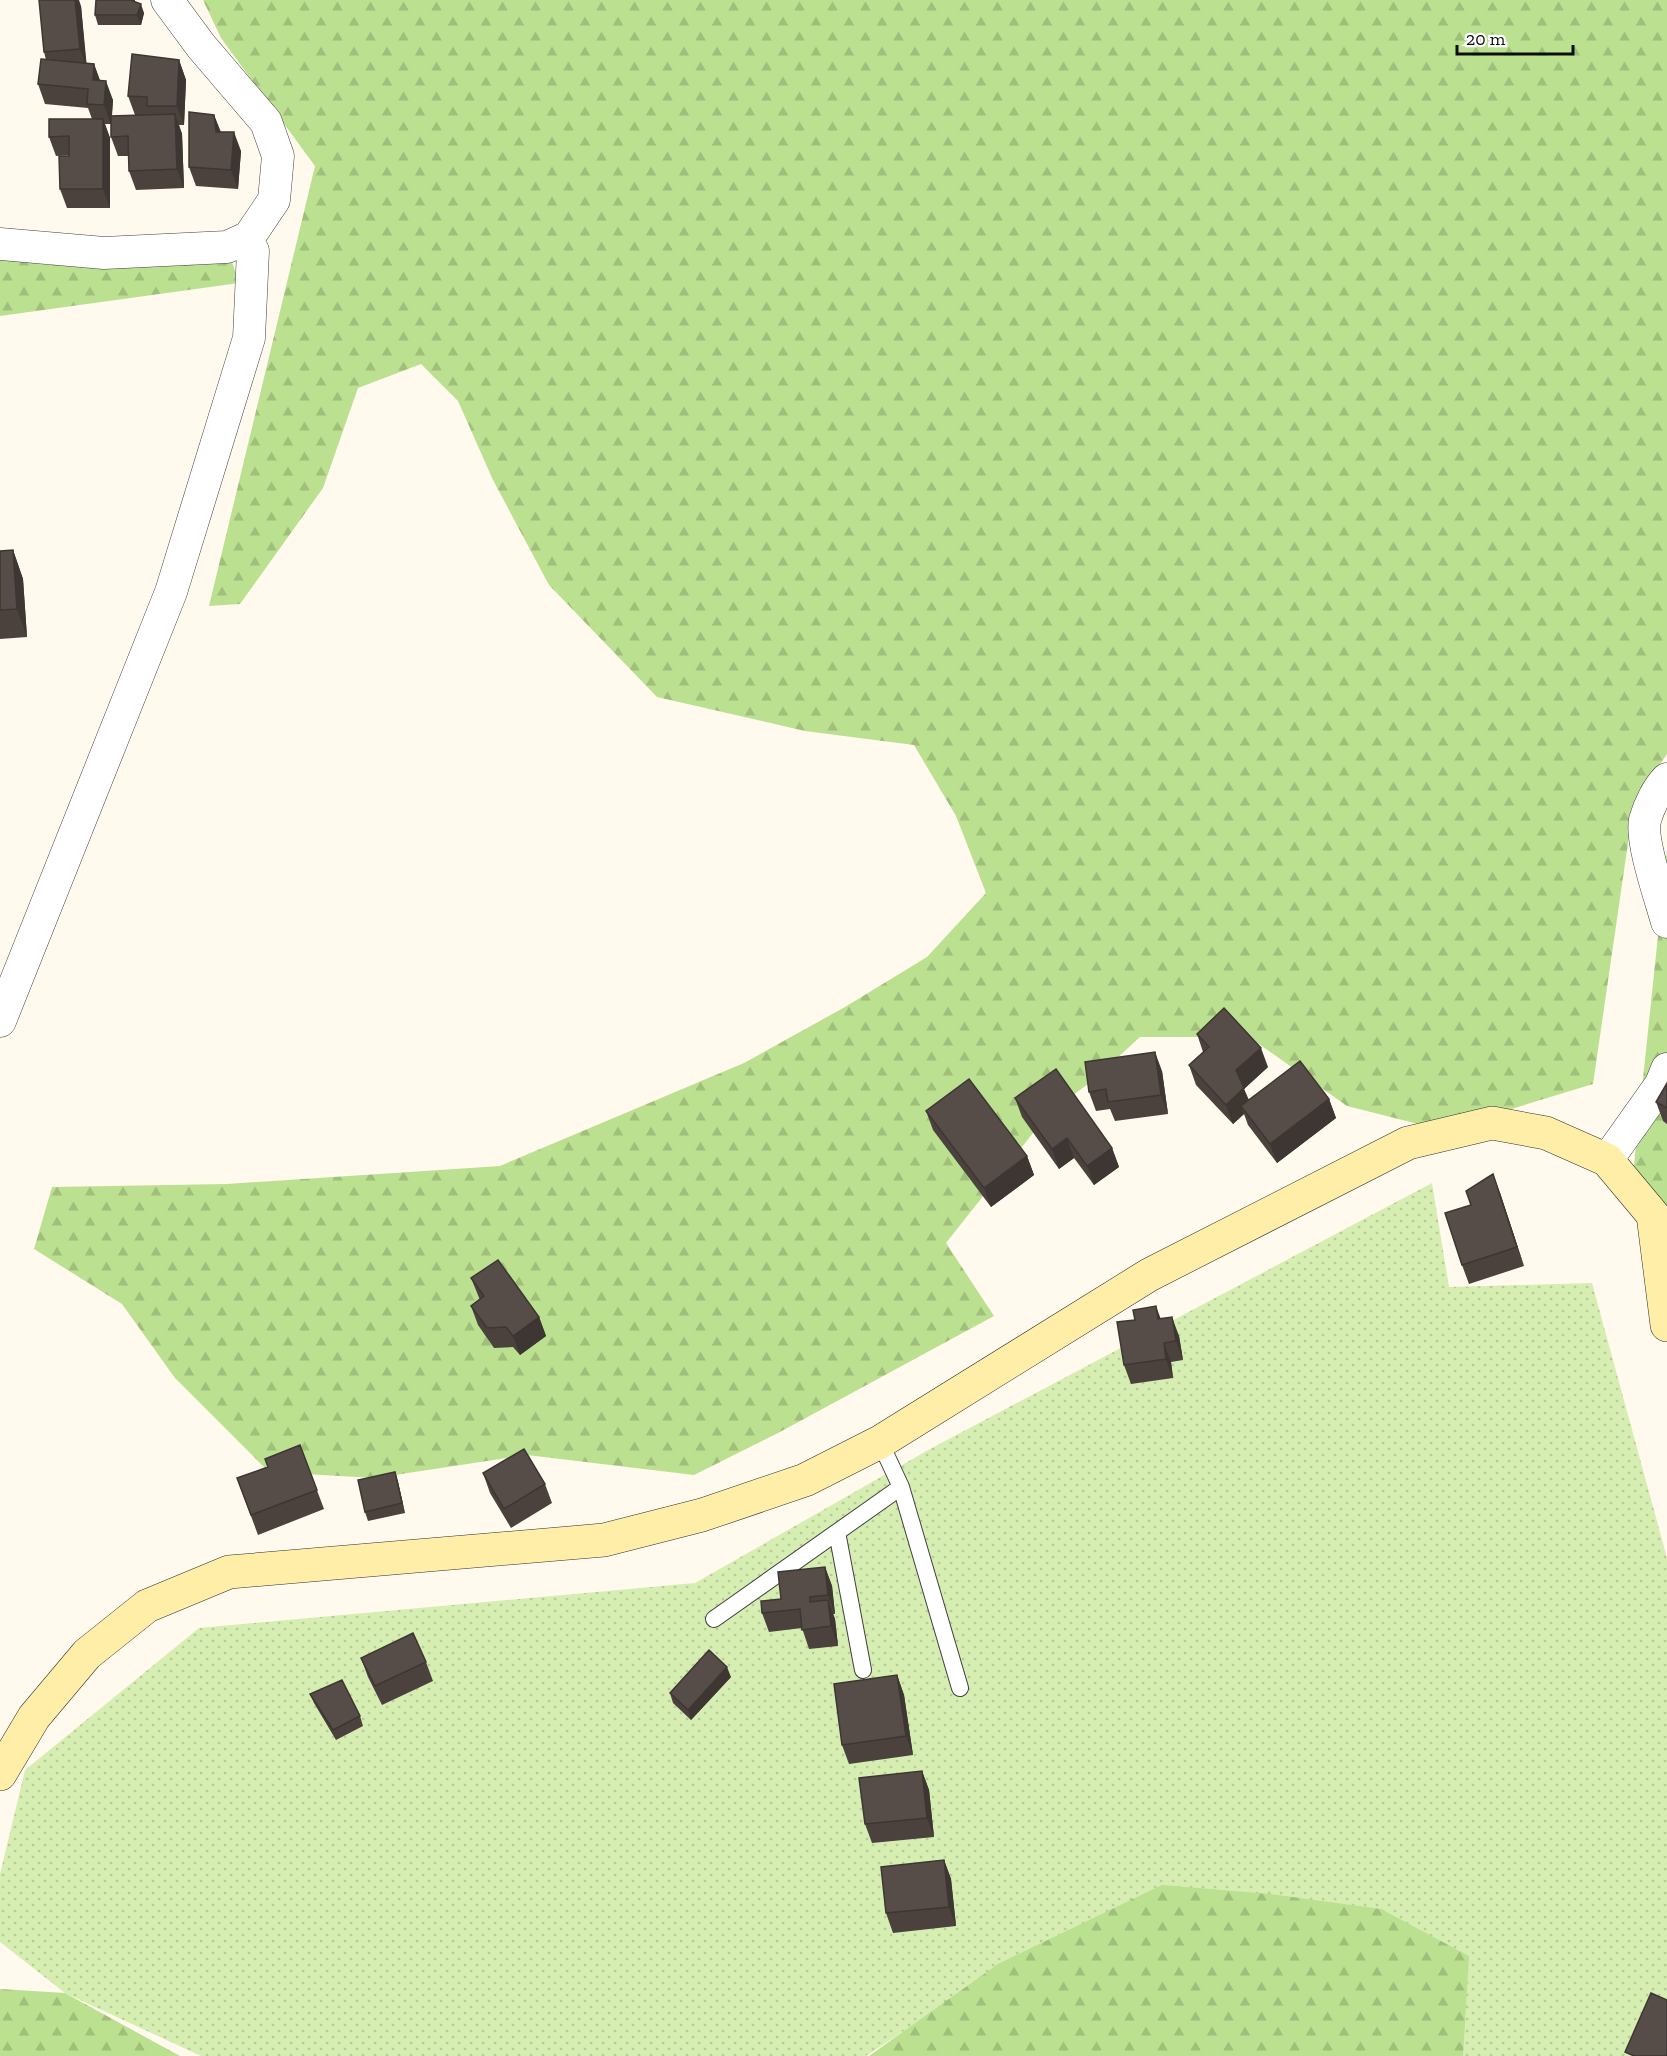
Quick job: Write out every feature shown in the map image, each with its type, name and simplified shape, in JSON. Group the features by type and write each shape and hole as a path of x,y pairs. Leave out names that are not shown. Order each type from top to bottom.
{"street":[{"path":"0,244 104,253 227,247 249,237 274,200 278,156 266,122 201,46 167,0"},
{"path":"0,1021 171,592 249,338 254,251"},
{"path":"1667,779 1659,787 1644,822 1649,858 1667,922"},
{"path":"1607,1160 1661,1084 1667,1069"},
{"path":"0,1774 34,1717 87,1654 147,1606 230,1572 604,1540 702,1515 805,1480 880,1442 1149,1275 1408,1143 1492,1124 1546,1133 1607,1160 1653,1215 1667,1324"}],"lane":[{"path":"880,1442 901,1486 960,1688"},
{"path":"714,1619 901,1486"},
{"path":"837,1532 863,1670"}],"green space":[{"path":"203,0 1667,0 1667,754 1634,802 1593,1084 1442,1130 1347,1106 1249,1037 1140,1037 1092,1081 1048,1114 946,1243 994,1316 778,1433 694,1475 527,1455 375,1478 269,1472 175,1378 122,1304 34,1249 52,1187 227,1184 500,1166 744,1063 845,1007 927,957 986,893 956,816 914,745 805,731 657,697 549,585 493,480 458,401 421,364 358,388 323,488 240,604 209,606 315,166 221,38"},
{"path":"0,258 29,263 86,266 231,259 239,283 0,316"},
{"path":"1667,850 1667,1300 1633,1174"},
{"path":"1432,1183 1449,1287 1592,1283 1667,1558 1667,2056 1434,2056 922,2019 866,2056 201,2056 65,1993 0,1942 0,1874 25,1770 199,1628 695,1583 930,1449"},
{"path":"1162,1885 1270,1894 1381,1909 1469,1956 1463,2056 869,2056 998,1964"},
{"path":"0,1989 65,1993 180,2056 0,2056"}],"building":[{"path":"39,0 75,0 80,49 44,52"},
{"path":"96,0 130,0 141,4 137,15 95,15"},
{"path":"132,54 179,60 177,106 147,106 147,97 128,96"},
{"path":"41,59 94,64 93,80 106,81 104,105 87,104 88,89 38,84"},
{"path":"189,112 214,115 216,132 234,132 231,170 189,167"},
{"path":"175,114 177,169 129,171 128,136 111,137 111,116"},
{"path":"49,119 103,119 103,189 60,189 59,156 69,156 69,136 49,137"},
{"path":"13,550 17,609 0,610 0,551"},
{"path":"1224,1008 1261,1048 1236,1070 1244,1088 1226,1105 1189,1065 1209,1047 1197,1034"},
{"path":"1155,1052 1161,1095 1108,1102 1106,1089 1089,1092 1085,1062"},
{"path":"1300,1061 1329,1099 1270,1144 1241,1106"},
{"path":"1056,1069 1112,1148 1087,1166 1067,1138 1052,1149 1015,1098"},
{"path":"969,1079 1027,1156 984,1188 926,1111"},
{"path":"1667,1083 1667,1108 1656,1102"},
{"path":"1493,1174 1517,1247 1462,1265 1445,1213 1471,1205 1466,1191"},
{"path":"498,1260 539,1317 513,1336 506,1327 487,1328 471,1306 484,1296 471,1278"},
{"path":"1156,1306 1158,1319 1172,1317 1176,1341 1164,1343 1166,1359 1124,1365 1117,1322 1135,1320 1133,1310"},
{"path":"300,1445 317,1490 251,1515 237,1478 268,1467 265,1459"},
{"path":"524,1449 545,1484 504,1509 483,1473"},
{"path":"395,1472 402,1503 365,1512 358,1480"},
{"path":"825,1567 828,1595 810,1597 810,1602 828,1600 831,1626 802,1630 800,1609 762,1613 761,1601 781,1599 778,1572"},
{"path":"413,1633 426,1662 375,1686 361,1658"},
{"path":"709,1650 727,1667 688,1710 670,1693"},
{"path":"897,1675 906,1736 842,1745 834,1684"},
{"path":"342,1680 360,1716 333,1730 310,1694"},
{"path":"922,1771 927,1818 865,1824 859,1778"},
{"path":"944,1860 949,1907 886,1913 881,1867"},
{"path":"1651,1993 1667,2000 1667,2056 1634,2056 1625,2052"}]}
